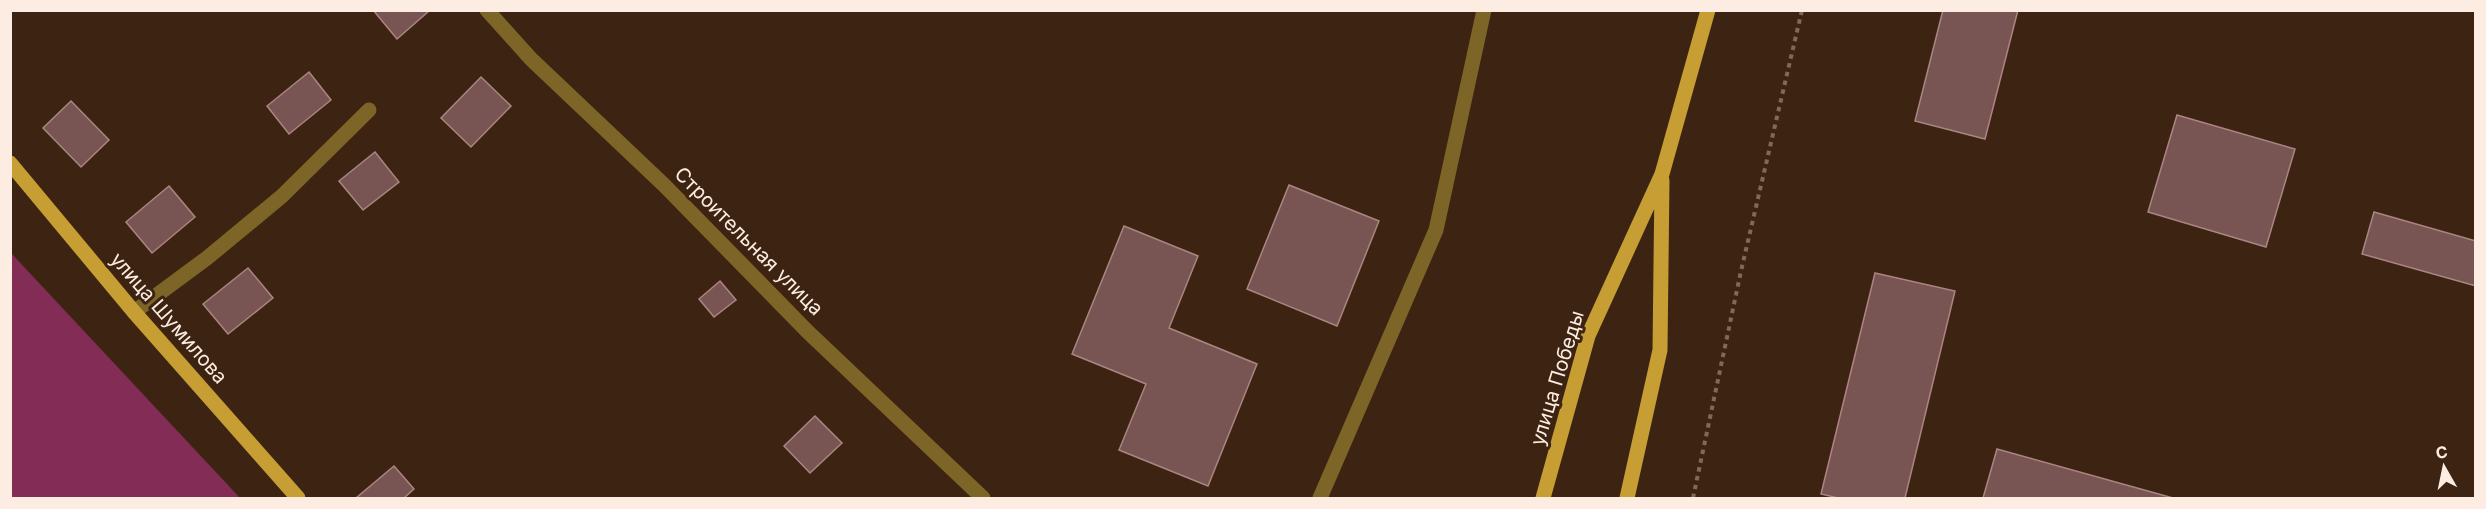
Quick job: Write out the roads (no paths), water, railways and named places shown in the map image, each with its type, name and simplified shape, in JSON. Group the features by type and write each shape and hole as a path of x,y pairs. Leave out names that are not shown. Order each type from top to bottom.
{"main road":[{"name":"улица Победы","path":"1542,498 1588,336 1662,174 1708,10"},
{"name":"улица Шумилова","path":"10,163 134,312 298,498"},
{"name":"улица Победы","path":"1627,498 1660,350 1662,174"}],"street":[{"name":"Строительная улица","path":"487,10 531,59 664,185 808,332 982,498"},
{"path":"1320,498 1436,230 1484,10"},
{"path":"134,312 207,258 282,196 369,110"}]}
